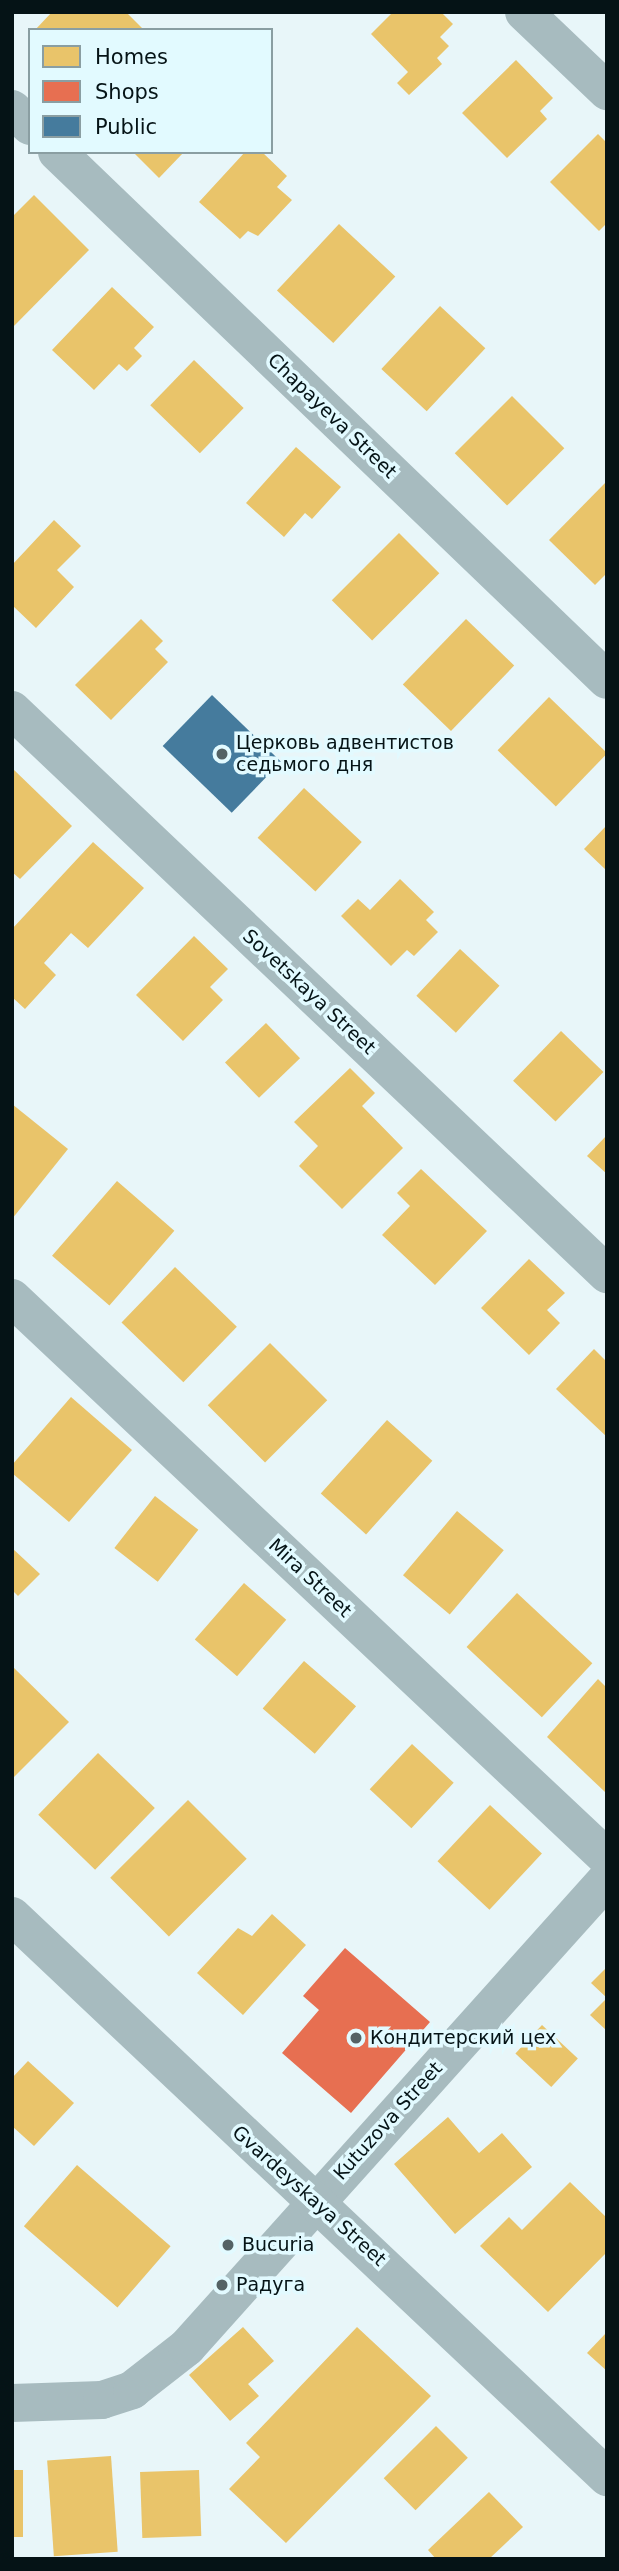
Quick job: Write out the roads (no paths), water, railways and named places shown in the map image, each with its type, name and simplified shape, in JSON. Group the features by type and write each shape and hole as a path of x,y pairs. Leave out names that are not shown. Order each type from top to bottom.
{"street":[{"path":"524,12 607,91"},
{"path":"12,109 28,124"},
{"name":"Chapayeva Street","path":"59,154 607,680"},
{"name":"Sovetskaya Street","path":"12,710 607,1274"},
{"name":"Mira Street","path":"12,1298 607,1858"},
{"name":"Kutuzova Street","path":"12,2403 102,2400 132,2390 187,2347 607,1879"},
{"name":"Gvardeyskaya Street","path":"12,1916 607,2477"}],"place":[{"name":"Церковь адвентистов седьмого дня","path":"222,754"},
{"name":"Кондитерский цех","path":"356,2038"},
{"name":"Bucuria","path":"228,2245"},
{"name":"Радуга","path":"222,2285"}]}
